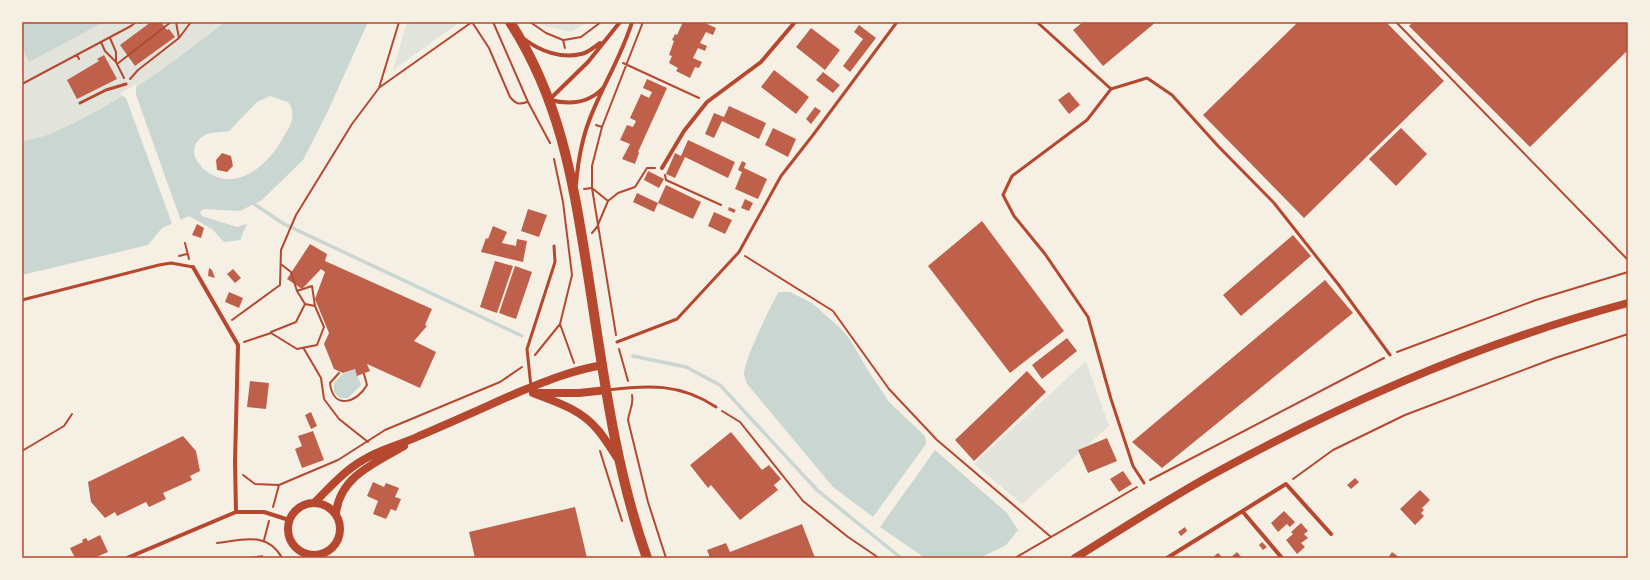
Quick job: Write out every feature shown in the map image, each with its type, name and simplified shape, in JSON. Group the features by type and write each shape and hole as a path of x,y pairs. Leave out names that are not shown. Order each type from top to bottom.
{"main road":[{"path":"510,22 534,63 550,100 563,140 575,191 620,462 639,536 647,558"},
{"path":"1075,558 1216,472 1346,406 1448,363 1572,318 1628,303"},
{"path":"315,502 343,474 362,460 380,451 418,437 493,402 532,390 576,371 603,365"},
{"path":"532,390 579,393 607,390"},
{"path":"532,390 564,405 582,416 597,429 620,462"},
{"path":"336,514 327,506 315,502 302,505 296,509 289,520 288,535 291,542 309,556 324,553 336,543 340,529 336,514 341,492 353,478 418,437"}],"street":[{"path":"607,83 594,95 578,102 561,103 550,100 588,62 603,41 620,22"},
{"path":"575,191 579,152 589,121 619,60 632,22"},
{"path":"662,168 684,131 707,102 761,62 795,22"},
{"path":"517,32 524,39 542,50 566,55 582,54 603,41"},
{"path":"194,267 238,345 235,469 236,512"},
{"path":"1167,558 1286,484 1331,534"},
{"path":"127,558 236,512 264,512 289,520"},
{"path":"1243,512 1282,558"}],"lane":[{"path":"617,342 677,319 739,252 780,176 813,136 896,22"},
{"path":"1037,22 1111,89"},
{"path":"1144,483 1133,466 1111,399 1088,317 1045,254 1014,216 1003,195 1012,176 1087,120 1111,89 1147,78 1172,95 1218,146 1274,203 1338,284 1390,355"},
{"path":"80,103 106,90 126,84"},
{"path":"532,390 527,349 555,262 554,246"},
{"path":"22,300 159,265 171,263 194,267"},
{"path":"607,390 630,387 648,387 686,392 704,399 716,407"}],"path":[{"path":"22,84 110,38 136,22"},
{"path":"117,63 170,22"},
{"path":"176,22 179,38"},
{"path":"126,84 138,70 179,38 191,22"},
{"path":"379,88 399,22"},
{"path":"226,323 280,285 282,264 281,250 294,219 352,124 379,88 472,22 489,48 510,97 516,103 521,104 528,102"},
{"path":"493,22 528,102 551,144"},
{"path":"530,22 546,33 563,40 581,37 601,22"},
{"path":"643,22 602,127 592,166 592,188 597,227 617,342 633,401 628,420 648,502 666,558"},
{"path":"1396,22 1628,260"},
{"path":"110,38 116,52 117,63 121,72"},
{"path":"563,40 566,55"},
{"path":"101,42 105,51 117,63"},
{"path":"77,55 79,59"},
{"path":"619,60 707,102"},
{"path":"45,72 47,76"},
{"path":"589,121 602,127"},
{"path":"235,469 255,484 279,485 338,460 381,434 500,382 528,362 560,324 572,275 563,202 554,159"},
{"path":"583,243 597,227 608,201 618,193 635,188 647,168 662,168 666,180 721,205"},
{"path":"575,191 592,188 608,201"},
{"path":"184,243 187,254 194,267"},
{"path":"739,252 833,311 889,388 937,440 1051,537"},
{"path":"180,255 187,254"},
{"path":"282,264 291,272 297,292 305,304 315,306"},
{"path":"1015,558 1144,483 1390,355 1536,300 1628,272"},
{"path":"271,332 297,349 304,349 317,345 324,327 322,319 315,306 312,286 297,292"},
{"path":"238,345 296,322 305,304"},
{"path":"1286,484 1333,450 1405,414 1555,358 1628,334"},
{"path":"304,349 320,378 324,399 339,420 369,442"},
{"path":"339,373 330,383 331,390 336,397 344,401 352,401 362,394 367,385 364,374"},
{"path":"716,407 740,422 803,501 848,537 879,558"},
{"path":"22,450 64,426 72,414"},
{"path":"378,430 381,434"},
{"path":"217,543 254,539 264,540 271,544 282,558"}],"shaded area":[{"path":"22,22 225,22 142,83 98,110 49,134 22,141"},
{"path":"25,22 104,22 29,62 22,47 22,24"},
{"path":"225,22 368,22 327,113 303,160 262,200 240,211 204,209 200,212 202,216 237,227 247,224 241,240 224,242 212,229 189,216 162,228 148,245 22,275 22,141 49,134 98,110 142,83","holes":["270,96 288,102 291,106 293,115 289,128 274,152 252,172 234,179 225,179 210,174 198,163 194,150 196,143 202,137 211,133 229,131 257,102"]},
{"path":"407,22 460,22 393,70"},
{"path":"537,22 588,22 571,32 541,25"},
{"path":"779,292 790,292 812,303 839,327 849,338 889,402 925,436 926,444 873,517 833,487 747,384 744,375 748,359 764,320"},
{"path":"1086,361 1109,426 1022,504 974,464"},
{"path":"355,369 361,385 348,398 340,398 334,392 334,383 343,374"},
{"path":"935,450 1007,513 1018,530 1006,545 980,558 925,558 880,527"}],"pier":[{"path":"136,84 136,95 181,221 172,224 126,98 120,94"}],"building":[{"path":"151,22 161,22 175,37 135,66 120,45"},
{"path":"683,22 703,22 716,28 713,35 706,32 700,43 707,46 705,51 698,48 693,58 702,62 699,68 695,67 690,78 676,71 678,68 669,63 672,56 669,55 674,41 672,40 675,34 677,35"},
{"path":"1083,22 1156,22 1103,66 1073,30"},
{"path":"1298,22 1386,22 1444,81 1304,218 1203,115"},
{"path":"1413,22 1628,22 1628,50 1530,147 1409,26"},
{"path":"859,25 876,38 850,72 843,66 863,39 854,32"},
{"path":"811,28 840,50 825,70 796,47"},
{"path":"104,55 117,79 77,99 67,80 99,61 97,59"},
{"path":"774,70 809,97 796,114 761,87"},
{"path":"823,72 840,85 833,93 816,80"},
{"path":"647,79 667,88 638,152 639,153 635,164 622,159 630,144 620,140 627,125 633,127 636,121 630,118 641,94 649,98 652,92 643,88"},
{"path":"1069,92 1080,105 1069,114 1058,100"},
{"path":"729,106 766,123 759,139 722,121 714,138 705,134 714,113 724,117"},
{"path":"815,107 821,111 811,124 806,119"},
{"path":"773,128 796,139 788,157 765,145"},
{"path":"1401,128 1427,154 1396,186 1369,159"},
{"path":"688,140 735,162 728,178 685,157 675,178 666,174 675,153 681,156"},
{"path":"222,153 231,156 233,166 227,172 217,170 216,160"},
{"path":"742,161 746,163 744,168 767,179 758,199 735,189 742,172 738,170"},
{"path":"648,171 664,179 659,188 644,180"},
{"path":"666,185 701,202 693,219 658,203"},
{"path":"637,193 658,203 654,212 633,202"},
{"path":"745,199 753,203 749,211 741,208"},
{"path":"729,207 736,210 734,213 728,210"},
{"path":"528,209 547,215 539,237 521,231"},
{"path":"714,212 732,220 725,234 708,226"},
{"path":"982,221 1064,331 1010,373 928,266"},
{"path":"197,224 204,228 201,238 192,235"},
{"path":"493,226 507,232 502,243 516,246 517,239 527,241 523,262 481,252 486,238 488,239"},
{"path":"1293,235 1311,256 1241,316 1223,295"},
{"path":"310,244 327,254 325,261 432,309 425,325 427,326 414,341 436,352 420,388 367,364 370,371 357,376 355,369 343,373 334,369 324,344 329,333 315,299 325,272 321,269 302,289 287,279"},
{"path":"495,261 513,266 497,313 480,307"},
{"path":"515,266 532,272 516,319 499,313"},
{"path":"209,268 212,270 215,278 208,276"},
{"path":"233,269 241,278 235,283 227,274"},
{"path":"1325,280 1353,313 1162,468 1132,442"},
{"path":"229,292 243,298 239,308 225,302"},
{"path":"1067,338 1077,351 1042,379 1032,365"},
{"path":"1027,371 1046,392 974,461 955,440"},
{"path":"250,381 269,383 266,409 247,407"},
{"path":"311,412 317,426 311,429 305,415"},
{"path":"313,431 324,460 302,468 295,449 302,446 298,436"},
{"path":"731,432 762,470 769,465 781,479 774,485 778,490 740,520 711,485 708,488 690,465"},
{"path":"183,436 196,451 200,471 190,476 192,480 163,493 166,499 149,507 146,502 117,516 115,512 105,518 91,502 88,482"},
{"path":"1107,438 1117,461 1088,473 1078,450"},
{"path":"1123,471 1132,484 1119,492 1110,479"},
{"path":"1355,478 1359,482 1351,489 1347,485"},
{"path":"373,482 384,487 386,483 399,488 395,497 401,499 396,511 391,509 386,519 373,514 378,501 367,496"},
{"path":"1420,490 1430,500 1422,508 1424,510 1421,513 1424,516 1415,525 1400,509"},
{"path":"575,507 587,558 475,558 469,532"},
{"path":"1284,511 1295,522 1290,527 1287,524 1278,532 1271,523"},
{"path":"1301,523 1308,531 1304,534 1308,538 1301,543 1305,547 1297,554 1286,540 1293,534 1291,532"},
{"path":"802,524 815,558 710,558 707,550 726,543 730,552"},
{"path":"1185,527 1187,531 1181,536 1178,532"},
{"path":"100,535 108,552 94,558 75,558 70,548 83,542 82,540 86,538 88,541"},
{"path":"1262,542 1267,547 1263,550 1259,545"},
{"path":"1237,552 1242,558 1230,558"},
{"path":"1392,552 1400,558 1388,558"},
{"path":"1218,553 1223,558 1212,558"},
{"path":"263,555 263,558 247,558 247,557"}],"waterway":[{"path":"251,202 284,224 522,336"},
{"path":"633,356 686,367 720,385 817,490 901,558"}]}
